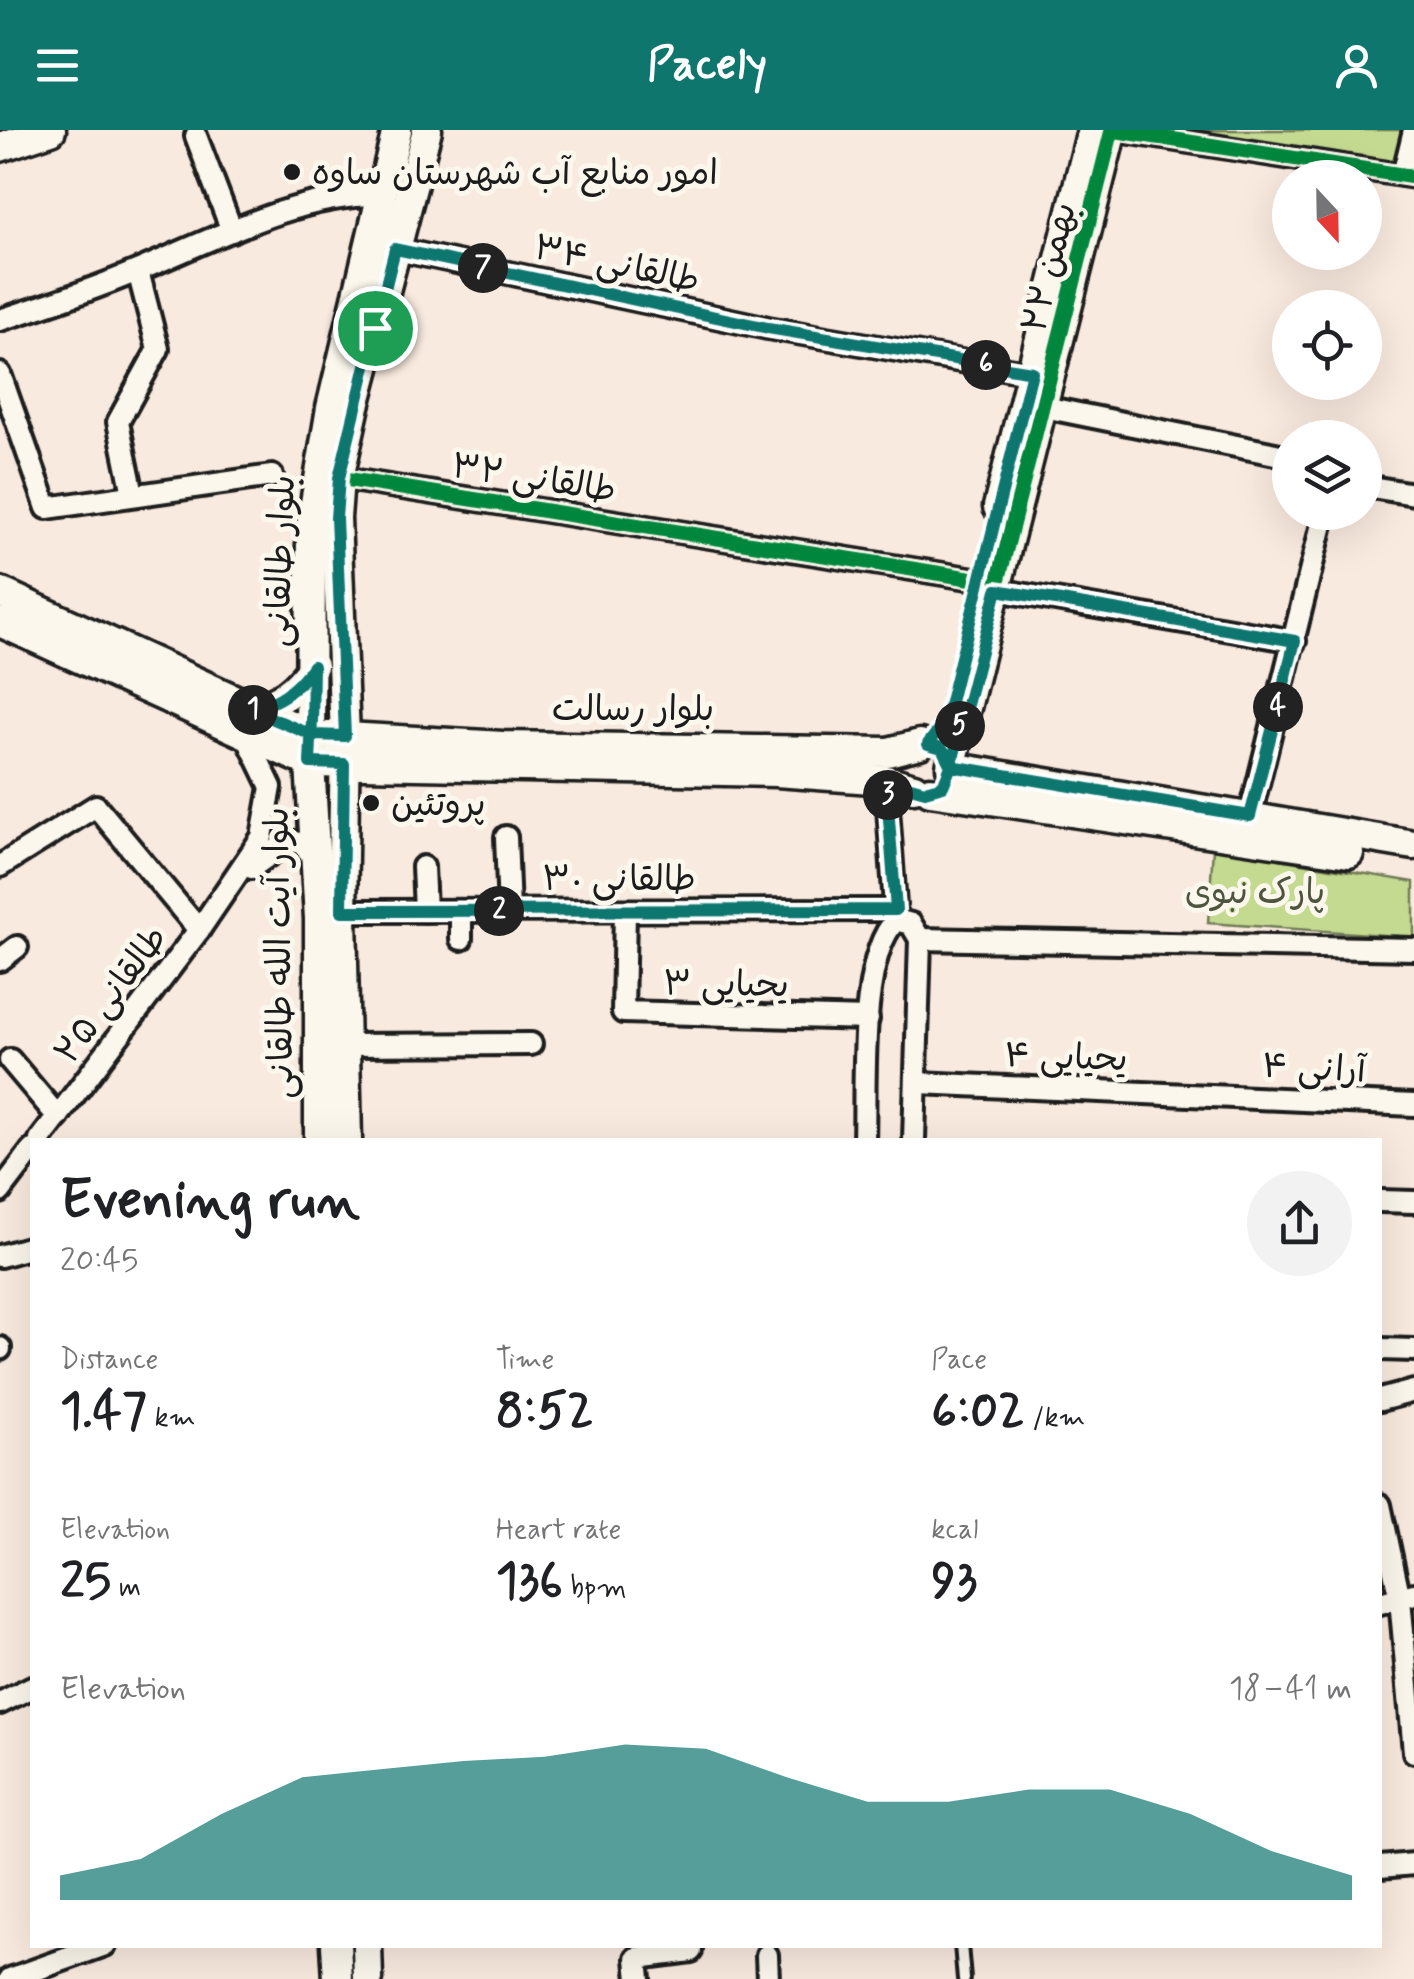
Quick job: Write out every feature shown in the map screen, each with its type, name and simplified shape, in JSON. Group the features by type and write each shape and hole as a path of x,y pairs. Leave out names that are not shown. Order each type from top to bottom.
{"main road":[{"path":"0,147 51,130"},
{"name":"بلوار طالقانی","path":"311,749 315,488 397,130"},
{"name":"بلوار طالقانی","path":"344,750 336,518 339,478 426,130"},
{"name":"۲۲ بهمن","path":"951,766 1032,372 1092,130"},
{"name":"۲۲ بهمن","path":"924,744 945,722 1044,407 1112,130"},
{"path":"0,592 249,721"},
{"path":"0,622 311,749 344,750"},
{"path":"249,721 298,687 313,666"},
{"path":"924,744 942,748 951,766 943,786 922,789 904,776 904,760 924,744"},
{"name":"بلوار رسالت","path":"344,750 503,746 888,752 924,744"},
{"name":"بلوار آیت الله طالقانی","path":"311,749 313,856 345,1044 347,1138"},
{"name":"بلوار رسالت","path":"344,750 886,780 922,789 1414,863"},
{"name":"بلوار آیت الله طالقانی","path":"318,1138 342,911 344,750"},
{"path":"951,766 1414,845"},
{"path":"336,1948 338,1979"},
{"path":"367,1948 368,1979"}],"street":[{"path":"1112,130 1408,176 1414,130"},
{"path":"196,136 232,231"},
{"path":"0,320 138,271 232,231 352,194 384,195"},
{"name":"طالقانی ۳۴","path":"395,249 768,328 1032,372"},
{"path":"133,494 118,422 158,349 138,271"},
{"path":"0,374 48,508 272,476"},
{"path":"1044,407 1272,453"},
{"name":"طالقانی ۳۲","path":"339,478 719,536 1295,641"},
{"path":"1382,489 1414,494"},
{"path":"1250,816 1321,530"},
{"path":"230,886 262,837 272,800 249,721"},
{"path":"864,1138 868,1019 875,968 896,915 886,780"},
{"path":"0,866 96,806 199,930"},
{"path":"506,837 509,911"},
{"path":"230,886 274,848 289,841 301,844 313,856"},
{"path":"423,866 424,911"},
{"name":"طالقانی ۲۵","path":"42,1138 230,886"},
{"name":"طالقانی ۳۰","path":"342,911 896,915"},
{"path":"461,911 461,939"},
{"name":"یحیایی ۳","path":"624,911 624,1012 868,1019"},
{"path":"896,915 912,924 920,939 919,1083 914,1138"},
{"path":"920,939 1414,949"},
{"path":"345,1044 532,1044"},
{"path":"10,1060 58,1118"},
{"name":"یحیایی ۴","path":"919,1083 1211,1094"},
{"name":"آرانی ۴","path":"1211,1094 1414,1105"},
{"path":"0,1192 30,1153"},
{"path":"1382,1201 1414,1202"},
{"path":"0,1256 30,1248"},
{"path":"1382,1349 1414,1350"},
{"path":"1382,1399 1414,1391"},
{"path":"1382,1515 1398,1599 1414,1752"},
{"path":"0,1704 30,1688"},
{"path":"1382,1867 1414,1864"},
{"path":"10,1979 97,1948"},
{"path":"639,1979 637,1958 691,1951"},
{"path":"767,1955 768,1979"}],"lane":[{"path":"961,1948 964,1979"}],"green space":[{"path":"1170,130 1406,130 1397,167 1382,165 1382,160 1354,160"},
{"name":"پارک نبوی","path":"1213,848 1414,882 1414,937 1208,923"}],"cycle path":[{"path":"951,767 1112,130 1414,177"},
{"path":"395,249 768,328 1031,373"},
{"path":"339,478 981,580"}],"place":[{"name":"امور منابع آب شهرستان ساوه","path":"292,172"},
{"name":"پروتئین","path":"371,803"}],"route":[{"path":"375,328 339,478 336,518 345,736 312,735 252,710 277,702 298,687 313,666 312,735 310,763 344,764 342,911 896,910 886,780 930,791 943,786 951,766 1250,816 1295,641 997,590 971,677 951,766 942,748 928,744 938,736 945,722 1032,372 768,328 395,249 375,328"}]}
